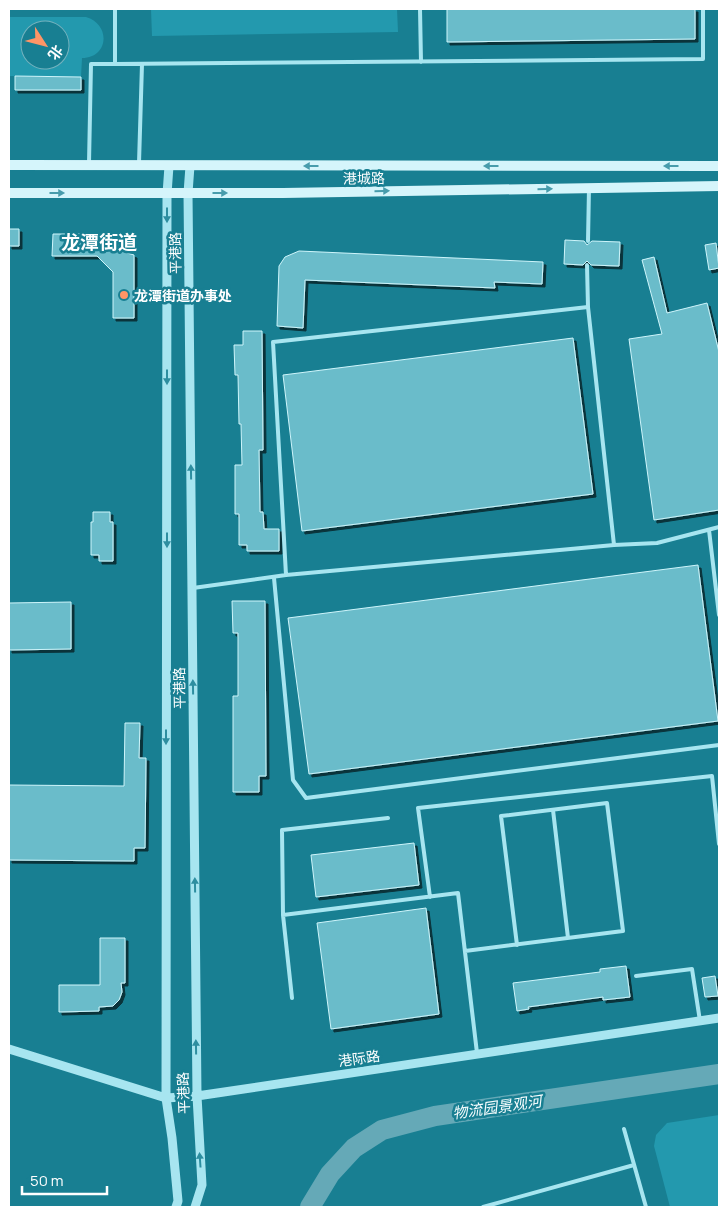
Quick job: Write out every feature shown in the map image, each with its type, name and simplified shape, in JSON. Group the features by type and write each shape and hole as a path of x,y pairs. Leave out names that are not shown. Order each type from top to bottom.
{"main road":[{"path":"9,165 719,166"},
{"name":"港城路","path":"9,193 188,194 719,186"}],"street":[{"name":"平港路","path":"169,166 167,194 166,1098 178,1201 176,1207"},
{"name":"平港路","path":"190,166 188,194 197,1096 202,1185 194,1207"},
{"name":"港际路","path":"9,1049 166,1098 197,1096 719,1018"}],"lane":[{"path":"115,9 115,64"},
{"path":"420,9 421,62"},
{"path":"89,166 91,64 703,59 703,9"},
{"path":"139,166 142,64"},
{"path":"588,241 589,188"},
{"path":"587,265 588,307 614,545"},
{"path":"286,575 273,342 588,307"},
{"path":"192,588 286,575 614,545 657,543 719,527"},
{"path":"709,530 719,615"},
{"path":"274,578 293,780 306,798 719,745"},
{"path":"430,897 418,808 712,776 719,844"},
{"path":"465,951 516,945 623,931 607,803 501,816 516,945"},
{"path":"553,810 568,938"},
{"path":"292,998 283,915 282,830 388,818"},
{"path":"283,915 458,893 477,1054"},
{"path":"636,976 692,970 700,1021"},
{"path":"624,1129 646,1207"},
{"path":"482,1207 634,1165"}],"shaded area":[{"path":"151,9 397,9 398,32 152,36"},
{"path":"9,17 86,17 100,26 104,40 102,47 98,53 91,57 82,58 81,77 10,76 9,89"},
{"path":"719,1115 719,1207 670,1207 654,1146 656,1135 667,1123"}],"building":[{"path":"447,9 695,9 695,39 447,42"},
{"path":"15,76 81,77 81,90 15,90"},
{"path":"9,229 19,229 19,246 9,246"},
{"name":"龙潭街道办事处","path":"53,234 112,234 112,240 119,240 125,244 127,253 134,255 134,318 113,318 113,272 97,256 52,256"},
{"path":"565,240 584,241 587,245 592,241 620,242 619,266 591,265 587,261 583,265 564,264"},
{"path":"716,243 719,268 709,270 705,245"},
{"path":"299,251 543,262 542,284 494,282 495,288 305,280 303,328 277,326 279,266 285,257"},
{"path":"654,257 667,313 707,303 719,352 719,510 654,520 629,339 662,334 642,260"},
{"path":"243,331 262,331 263,450 259,450 260,512 263,512 264,529 279,529 279,551 247,551 247,545 239,545 239,514 235,514 235,465 242,465 241,424 239,424 238,375 235,375 234,345 243,345"},
{"path":"573,338 593,494 302,531 283,375"},
{"path":"93,512 110,512 110,522 113,522 113,561 99,561 99,555 91,555 91,522 93,522"},
{"path":"698,565 718,721 309,774 288,618"},
{"path":"232,601 265,601 266,776 259,776 259,792 233,792 233,696 238,696 238,633 233,633"},
{"path":"71,602 71,649 9,650 9,603"},
{"path":"125,723 140,723 139,758 146,758 145,848 134,848 134,861 9,860 9,785 124,786"},
{"path":"414,843 419,885 316,897 311,855"},
{"path":"426,908 439,1014 331,1029 317,923"},
{"path":"100,938 125,938 125,983 121,983 122,992 119,1000 113,1006 99,1007 99,1011 59,1012 59,985 100,985"},
{"path":"626,966 630,997 603,1000 603,997 528,1007 529,1009 517,1011 513,983 600,972 600,969"},
{"path":"715,976 718,996 705,997 702,978"}],"waterway":[{"name":"物流园景观河","path":"310,1207 330,1174 354,1148 382,1130 435,1116 719,1074"}],"place":[{"name":"龙潭街道办事处","path":"124,295"}],"district":[{"name":"龙潭街道","path":"99,242"}]}
